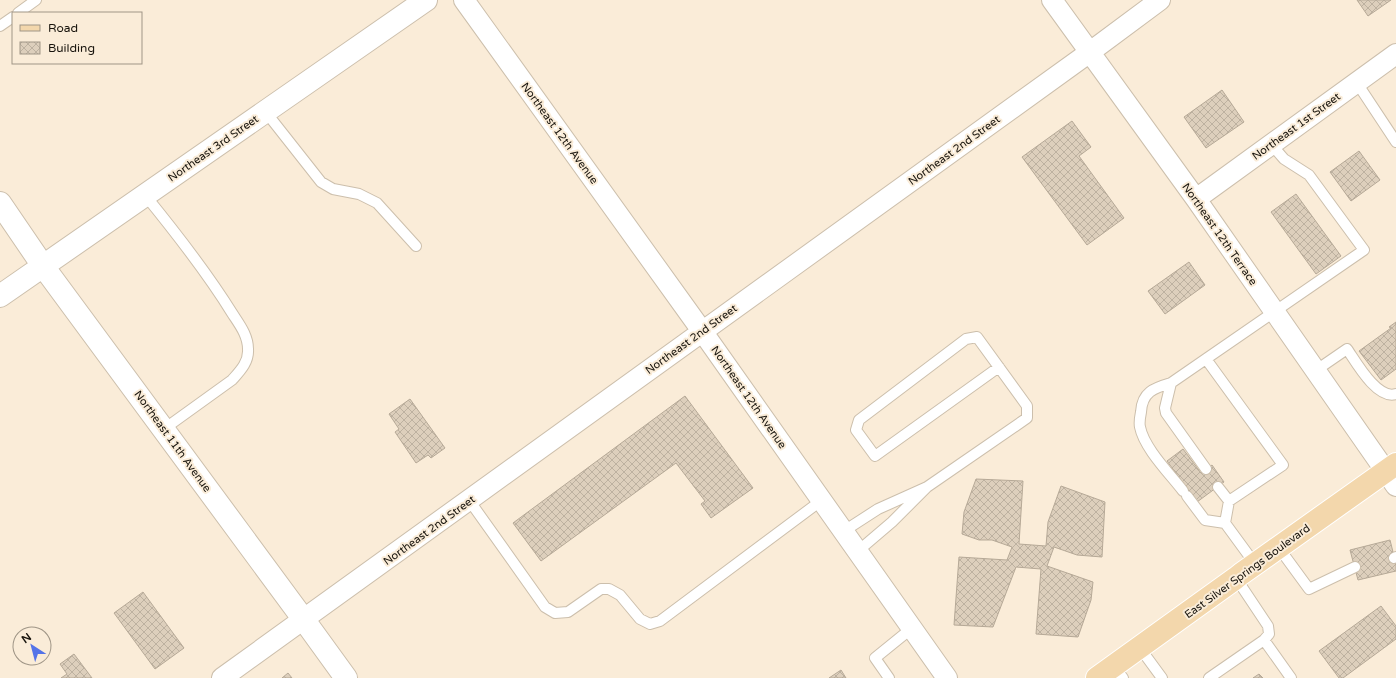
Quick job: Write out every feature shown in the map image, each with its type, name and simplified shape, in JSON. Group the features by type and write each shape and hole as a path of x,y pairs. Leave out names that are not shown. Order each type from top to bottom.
{"main road":[{"name":"East Silver Springs Boulevard","path":"1111,674 1140,648 1255,564 1392,473"}],"street":[{"name":"Northeast 3rd Street","path":"0,296 426,0"},
{"name":"Northeast 12th Avenue","path":"464,0 702,331 947,678"},
{"name":"Northeast 12th Terrace","path":"1052,0 1196,199 1315,371 1392,473"},
{"name":"Northeast 2nd Street","path":"222,678 1160,0"},
{"name":"Northeast 1st Street","path":"1196,199 1396,54"},
{"name":"Northeast 11th Avenue","path":"0,203 43,266 346,678"}],"lane":[{"path":"19,12 36,0"},
{"path":"0,26 12,18"},
{"path":"1357,83 1396,142"},
{"path":"265,111 321,182 333,189 360,194 377,203 416,246"},
{"path":"1255,564 1225,523 1205,520 1147,444 1140,427 1141,405 1148,392 1157,387 1171,383 1364,250 1309,175 1284,159 1271,144"},
{"path":"145,195 194,256 245,334 248,347 246,362 232,380 164,429"},
{"path":"858,551 892,522 927,487 1027,418 1027,406 999,367 977,337 966,339 859,420 856,430 875,456 999,367"},
{"path":"1315,371 1347,349 1373,384 1381,391 1389,395 1396,394"},
{"path":"1206,359 1283,465 1229,502 1225,523"},
{"path":"1171,383 1165,408 1166,413 1206,469"},
{"path":"844,531 878,509 927,487"},
{"path":"1218,487 1229,502"},
{"path":"469,500 545,607 555,613 568,612 602,589 609,589 620,595 640,620 650,624 660,621 822,500"},
{"path":"1279,548 1309,589 1355,567"},
{"path":"1236,578 1268,626 1267,637 1291,678"},
{"path":"889,678 875,658 912,628"},
{"path":"1209,678 1267,637"},
{"path":"1140,648 1162,678"}],"building":[{"path":"1357,0 1391,0 1368,16"},
{"path":"1222,90 1244,122 1206,148 1184,117"},
{"path":"1072,121 1091,147 1079,156 1124,218 1087,245 1022,157"},
{"path":"1359,151 1380,180 1351,201 1330,172"},
{"path":"1296,194 1341,256 1316,274 1271,212"},
{"path":"1189,262 1205,285 1165,314 1148,291"},
{"path":"1396,322 1396,369 1381,380 1359,351 1391,328 1389,327"},
{"path":"685,396 753,488 711,518 701,504 705,501 676,463 541,561 513,523"},
{"path":"410,399 445,448 431,458 428,455 416,463 395,432 399,429 389,414"},
{"path":"1183,449 1201,473 1212,465 1224,482 1197,502 1167,461"},
{"path":"976,479 1023,481 1019,544 1046,546 1048,522 1061,486 1105,502 1102,557 1077,555 1054,547 1047,566 1093,582 1091,600 1078,637 1036,634 1041,569 1016,567 993,627 954,625 959,557 1007,560 1012,547 992,540 979,540 962,534 964,512"},
{"path":"1390,540 1396,564 1396,571 1358,580 1350,550"},
{"path":"143,592 184,648 155,669 114,613"},
{"path":"1381,606 1396,626 1396,639 1343,678 1339,678 1319,651"},
{"path":"74,654 92,678 61,678 67,674 60,664"},
{"path":"841,670 846,678 829,678"},
{"path":"288,673 292,678 282,678"},
{"path":"1259,674 1263,678 1253,678"}]}
